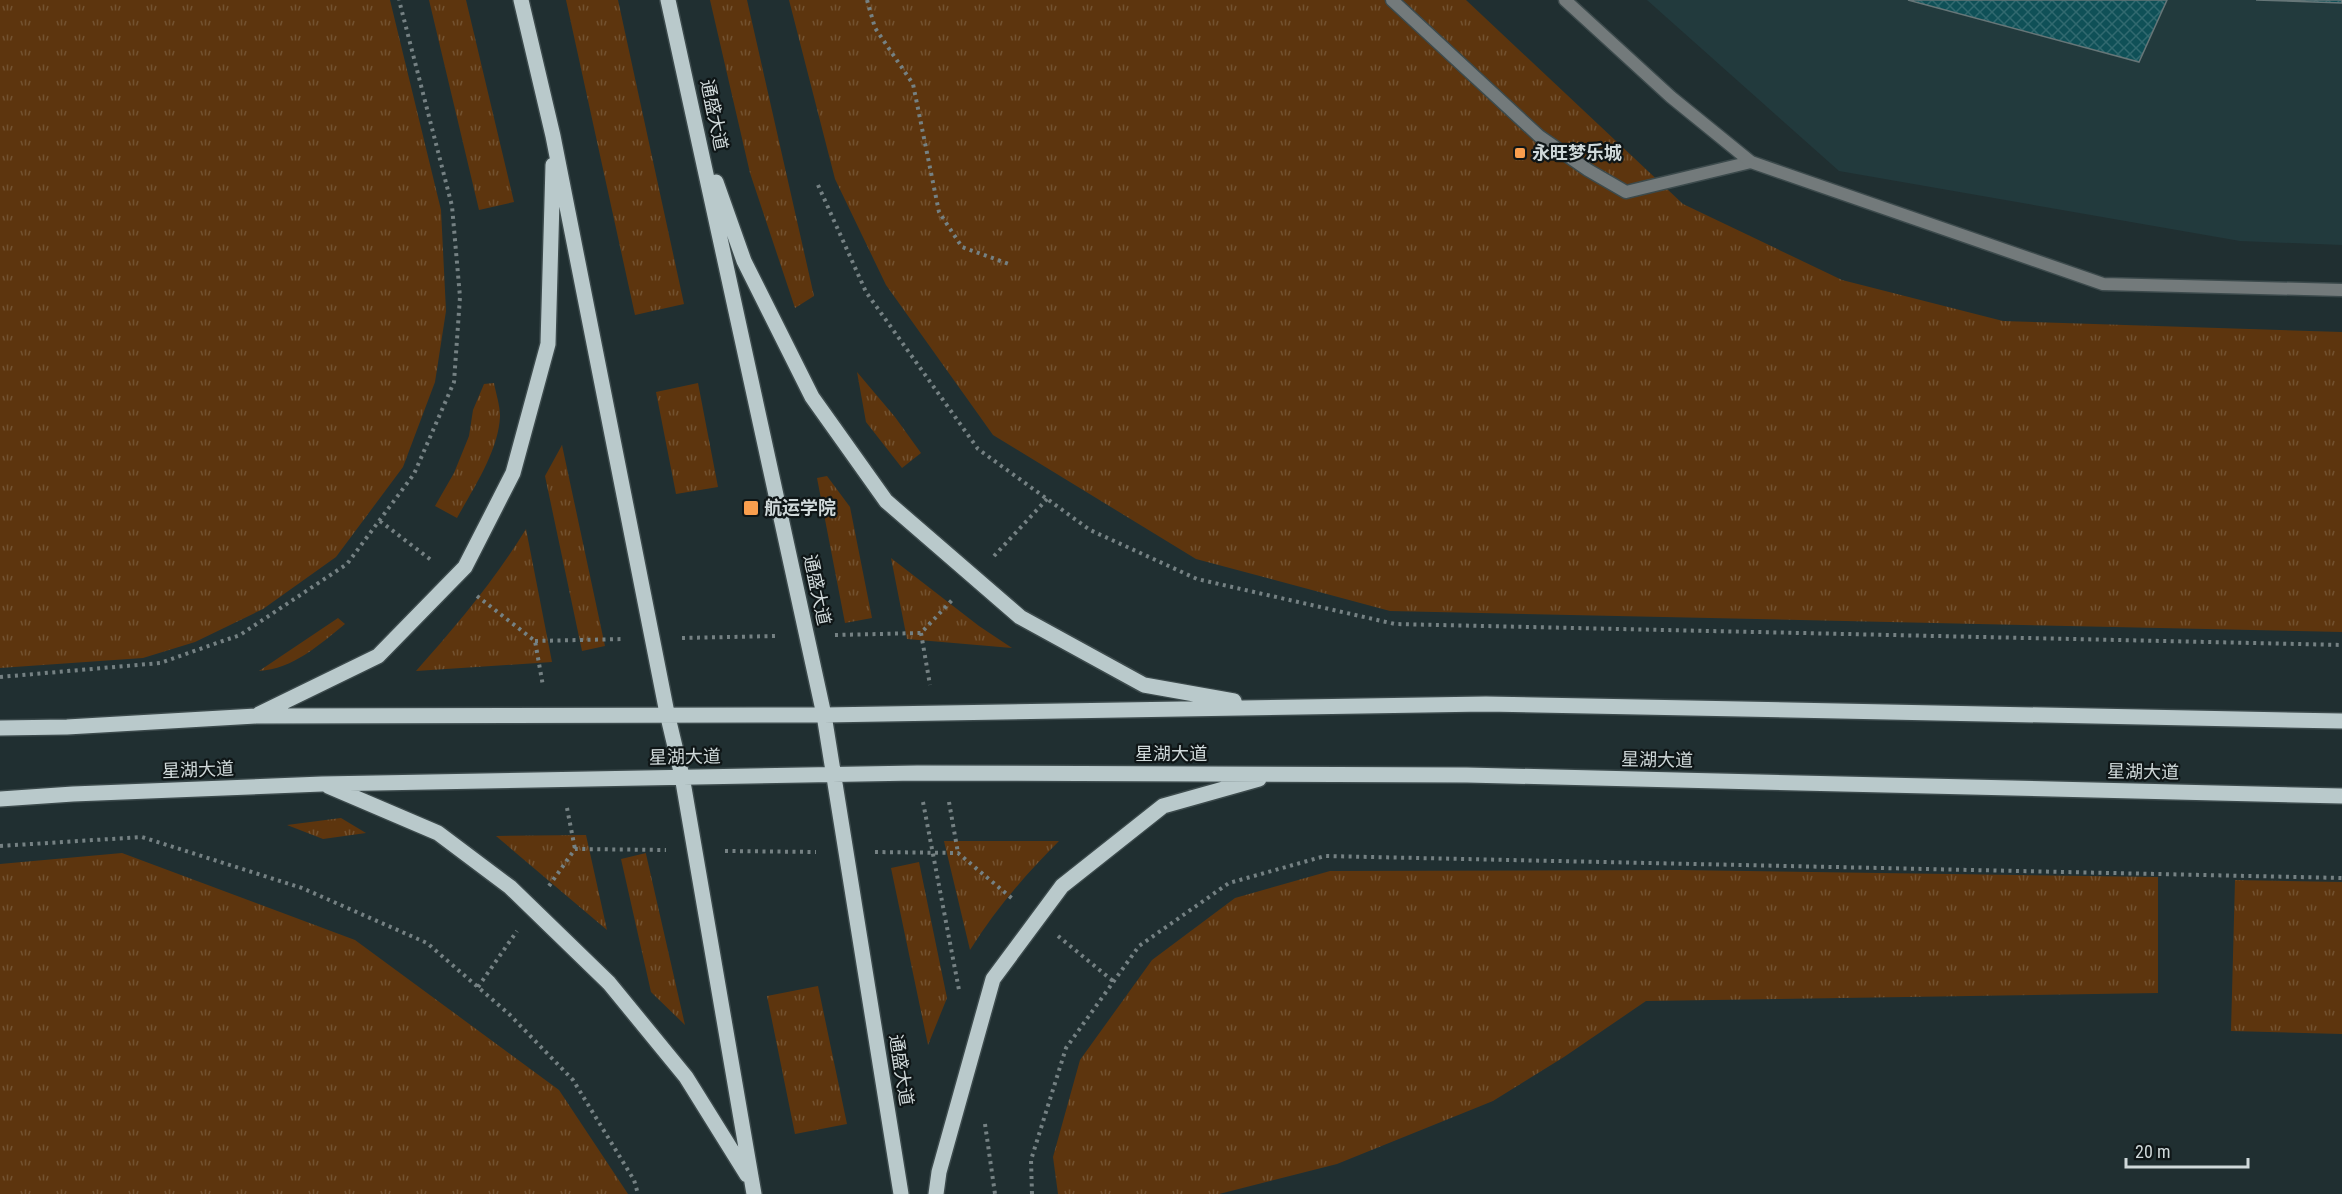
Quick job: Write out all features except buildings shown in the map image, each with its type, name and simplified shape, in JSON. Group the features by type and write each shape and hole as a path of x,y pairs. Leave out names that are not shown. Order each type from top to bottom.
{"main road":[{"path":"521,0 554,136 667,713 682,776 753,1188"},
{"name":"通盛大道","path":"668,0 824,715 901,1194"},
{"path":"693,114 744,261 812,397 886,501 1020,617 1144,685 1269,707"},
{"path":"256,716 378,656 465,567 513,473 548,344 554,136"},
{"path":"0,728 68,727 256,716 667,713 824,715 1486,704 2342,721"},
{"name":"星湖大道","path":"0,800 73,794 322,784 833,773 1467,775 2342,796"},
{"path":"936,1194 939,1172 993,979 1062,886 1163,806 1278,774"},
{"path":"322,784 438,833 510,886 609,983 686,1077 753,1188"}],"street":[{"path":"1392,0 1539,136 1588,170 1626,192 1751,162"},
{"path":"1565,0 1671,98 1751,162 2103,284 2342,290"}],"path":[{"path":"0,677 160,663 240,635 347,564 414,474 454,382 460,297 452,206 399,0"},
{"path":"867,0 875,28 913,84 939,212 962,247 1009,264"},
{"path":"818,185 866,292 978,448 1090,530 1197,579 1395,624 2342,645"},
{"path":"380,521 534,641 549,714"},
{"path":"917,773 961,1000"},
{"path":"478,987 575,849 561,779"},
{"path":"0,846 142,837 302,888 427,943 509,1014 573,1080 633,1180 638,1194"},
{"path":"575,849 958,854 1113,981"},
{"path":"1032,1194 1031,1160 1066,1048 1138,946 1229,883 1325,856 2342,878"},
{"path":"983,1114 995,1194"}],"shaded area":[{"path":"1647,0 2342,0 2342,245 2240,241 1839,171"}],"green space":[{"path":"0,0 390,0 441,210 446,311 435,382 403,467 336,557 263,609 195,642 143,658 0,668"},
{"path":"429,0 466,0 514,202 479,210"},
{"path":"566,0 618,0 684,304 635,315"},
{"path":"710,0 747,0 814,296 795,308 750,173"},
{"path":"789,0 1466,0 1683,204 1842,280 2003,321 2342,332 2342,632 1390,611 1196,559 993,435 886,285 835,179"},
{"path":"857,372 895,417 921,453 902,468 866,422"},
{"path":"494,383 499,404 499,429 484,469 457,518 435,506 454,473 469,436 473,410 484,384"},
{"path":"698,383 718,487 676,494 656,392"},
{"path":"562,445 605,646 582,651 545,476"},
{"path":"827,476 850,507 872,618 845,623 817,478"},
{"path":"526,529 552,662 416,671 474,603"},
{"path":"891,558 979,626 1012,648 907,639"},
{"path":"338,618 345,624 305,655 283,666 259,671"},
{"path":"341,818 366,833 323,839 287,825"},
{"path":"586,835 607,930 496,836"},
{"path":"944,841 1059,841 1011,893 970,950"},
{"path":"122,853 355,940 559,1090 628,1194 0,1194 0,864"},
{"path":"646,853 685,1025 651,992 621,859"},
{"path":"919,862 947,998 928,1045 891,868"},
{"path":"1679,870 2158,877 2158,993 1646,1001 1564,1057 1493,1101 1337,1164 1219,1194 1058,1194 1053,1157 1080,1060 1152,960 1235,898 1330,871"},
{"path":"2235,880 2342,882 2342,1034 2231,1031"},
{"path":"818,986 847,1124 795,1134 767,996"}],"place":[{"name":"永旺梦乐城","path":"1520,153"},
{"name":"航运学院","path":"751,508"}]}
